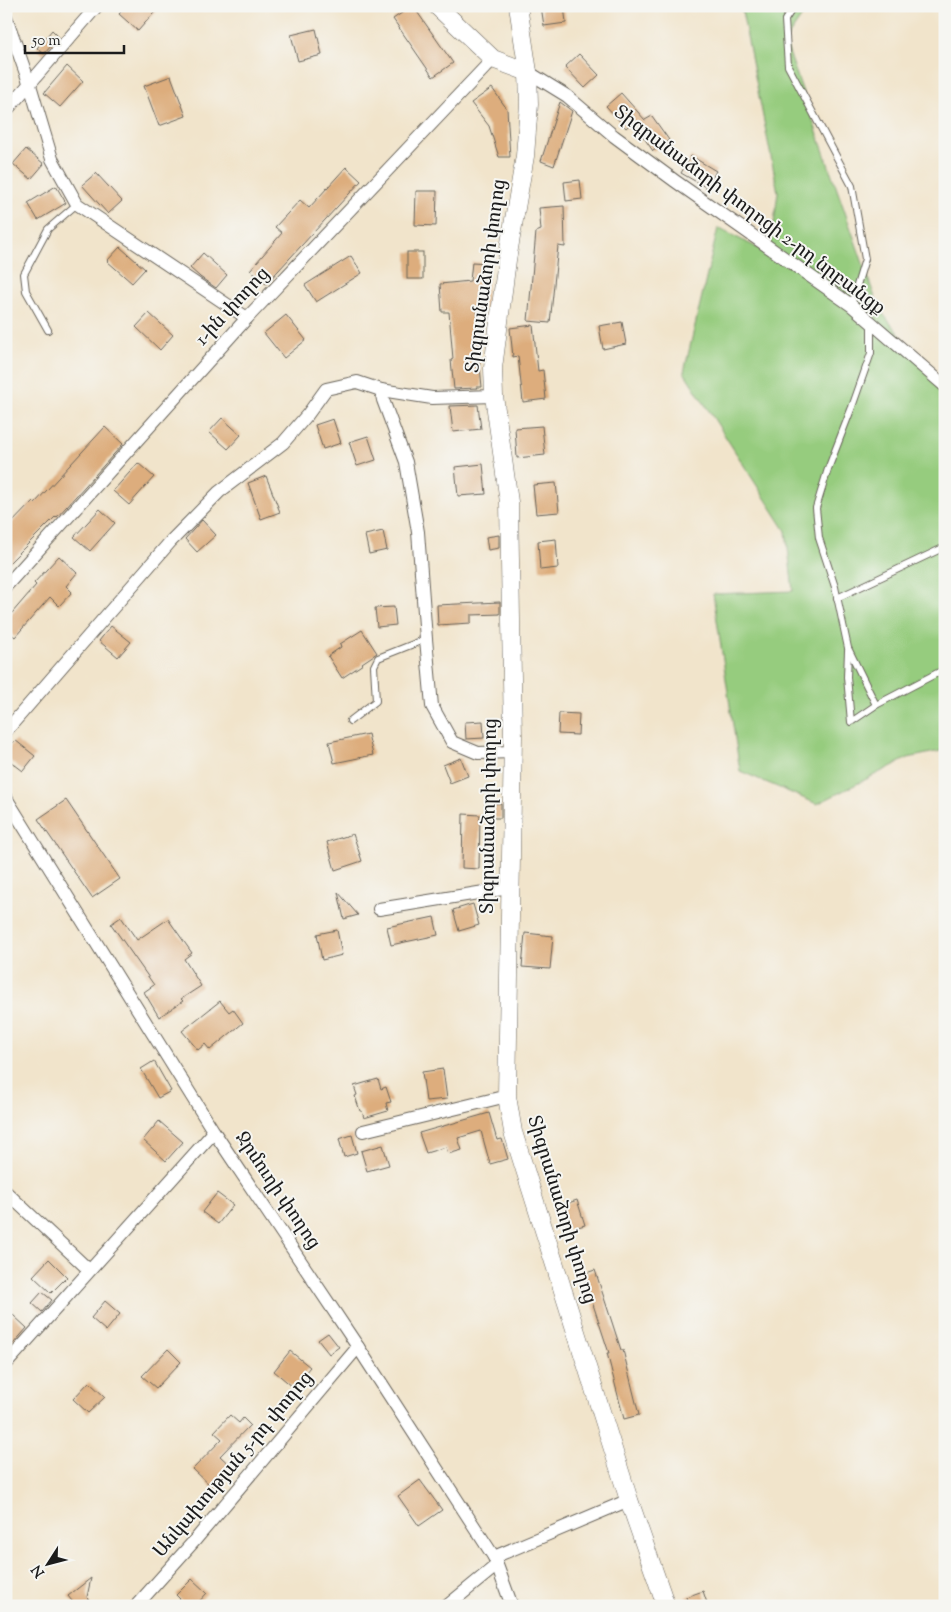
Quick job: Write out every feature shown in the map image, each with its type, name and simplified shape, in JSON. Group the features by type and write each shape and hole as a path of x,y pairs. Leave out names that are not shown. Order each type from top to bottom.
{"main road":[{"path":"437,6 493,59 528,72"},
{"name":"Տիգրանաձորի փողոց","path":"518,6 528,72 529,104 525,156 507,260 493,368 494,396 509,502 513,752 509,888 507,1096 513,1132 629,1500 666,1606"}],"street":[{"path":"6,111 97,6"},
{"path":"6,17 30,84 52,159 77,204 246,318"},
{"name":"1-ին փողոց","path":"6,586 246,318 493,59"},
{"name":"Տիգրանաձորի փողոցի 2-րդ նրբանցք","path":"528,72 567,96 614,136 675,181 851,305 945,386"},
{"path":"6,731 170,541 219,492 283,443 326,389 357,382 381,390 432,398 494,396"},
{"path":"381,390 406,462 418,532 432,706 452,742 478,753 513,752"},
{"name":"Ջրմուղի փողոց","path":"6,798 214,1132 358,1346 496,1561 512,1606"},
{"path":"379,909 509,888"},
{"path":"363,1131 507,1096"},
{"path":"6,1364 214,1132"},
{"path":"6,1192 89,1270"},
{"name":"Անկախության 5-րդ փողոց","path":"136,1606 196,1539 358,1346"},
{"path":"446,1606 496,1561 629,1500"}],"lane":[{"path":"794,6 785,20 788,66 852,186 865,259 851,305"},
{"path":"48,330 26,291 24,274 48,229 77,204"},
{"path":"871,323 871,353 828,469 816,508 819,538 837,598 848,648 876,705"},
{"path":"837,598 945,547"},
{"path":"350,721 376,701 374,666 378,658 426,639"},
{"path":"848,648 847,677 851,722 876,705 945,669"}],"green space":[{"path":"741,6 809,6 785,41 879,309 945,391 945,750 908,758 817,804 740,771 713,594 793,591 786,531 684,372 718,228 770,254 778,192"}],"building":[{"path":"126,6 160,6 138,31 119,14"},
{"path":"412,6 453,63 433,77 393,19"},
{"path":"541,6 564,6 566,23 544,26"},
{"path":"316,29 322,55 298,61 291,35"},
{"path":"52,30 59,37 44,54 37,48"},
{"path":"579,54 599,75 585,88 565,67"},
{"path":"67,66 83,81 60,107 44,93"},
{"path":"171,76 186,116 159,126 144,86"},
{"path":"492,88 507,109 510,157 499,157 489,126 471,103"},
{"path":"621,93 645,120 652,116 669,140 653,151 633,122 626,128 606,106"},
{"path":"560,102 572,111 554,166 541,161"},
{"path":"26,149 44,164 31,179 13,164"},
{"path":"691,156 716,171 707,188 681,173"},
{"path":"346,167 361,181 266,284 250,270 282,233 275,227 300,200 309,208"},
{"path":"96,173 122,201 108,214 82,185"},
{"path":"580,180 582,199 566,201 564,182"},
{"path":"56,186 66,203 38,220 28,203"},
{"path":"416,191 437,191 436,226 415,225"},
{"path":"564,206 565,247 558,246 550,323 528,321 536,232 541,230 539,208"},
{"path":"120,247 145,269 132,283 107,261"},
{"path":"407,252 423,252 423,279 407,279"},
{"path":"203,253 227,275 216,288 190,268"},
{"path":"351,256 362,273 316,302 305,285"},
{"path":"472,262 488,263 486,308 477,309 482,387 454,389 449,312 442,312 440,284 470,281"},
{"path":"149,313 173,335 160,350 136,327"},
{"path":"286,315 306,340 284,358 264,333"},
{"path":"622,322 626,344 603,349 599,326"},
{"path":"533,325 538,371 543,370 546,399 523,402 518,356 513,357 510,328"},
{"path":"478,405 481,429 453,432 450,406"},
{"path":"222,418 241,435 228,449 209,432"},
{"path":"333,419 341,443 323,449 315,425"},
{"path":"542,426 545,455 517,458 515,428"},
{"path":"105,427 123,444 57,517 6,566 6,529 33,501 35,503"},
{"path":"368,436 376,460 357,466 349,442"},
{"path":"138,463 154,477 129,505 113,491"},
{"path":"483,464 486,494 458,496 455,467"},
{"path":"266,476 280,512 261,519 248,483"},
{"path":"556,483 559,512 536,514 533,485"},
{"path":"100,509 115,523 90,551 74,537"},
{"path":"202,520 216,535 197,552 185,539"},
{"path":"383,531 387,550 369,554 365,535"},
{"path":"499,535 499,548 488,550 486,537"},
{"path":"556,539 558,568 540,570 538,541"},
{"path":"59,556 77,573 66,586 72,592 59,606 50,597 15,637 6,630 6,620 36,585 34,583"},
{"path":"500,602 500,614 471,615 471,623 438,625 437,605"},
{"path":"394,607 396,625 377,627 375,608"},
{"path":"111,626 131,642 118,657 99,641"},
{"path":"362,630 377,653 342,678 328,656 341,647 340,644"},
{"path":"559,713 579,714 578,735 558,734"},
{"path":"483,721 484,738 466,739 465,722"},
{"path":"368,734 373,755 334,763 329,742"},
{"path":"15,740 35,756 23,771 6,758 6,752"},
{"path":"461,758 468,776 450,783 443,765"},
{"path":"66,800 120,879 92,898 38,819"},
{"path":"501,803 501,818 485,818 485,804"},
{"path":"463,814 480,815 479,869 462,868"},
{"path":"353,834 362,861 335,870 327,842"},
{"path":"338,892 358,915 344,919"},
{"path":"473,904 479,925 459,931 453,910"},
{"path":"121,917 137,940 168,919 192,953 184,959 201,986 159,1017 144,992 154,985 111,924"},
{"path":"434,917 438,935 391,945 387,927"},
{"path":"337,930 342,955 322,960 317,934"},
{"path":"525,933 553,936 550,969 522,967"},
{"path":"220,1001 229,1012 233,1009 243,1023 210,1050 205,1044 198,1050 182,1031"},
{"path":"154,1061 171,1091 158,1098 141,1069"},
{"path":"443,1069 447,1099 426,1101 422,1072"},
{"path":"378,1079 381,1089 386,1087 391,1102 386,1103 388,1111 364,1118 355,1096 357,1095 354,1086"},
{"path":"489,1113 497,1140 502,1139 508,1159 490,1164 481,1131 458,1138 462,1150 448,1154 446,1147 426,1153 419,1133"},
{"path":"159,1121 183,1142 166,1161 143,1140"},
{"path":"352,1135 357,1153 344,1157 339,1139"},
{"path":"383,1145 389,1165 367,1171 361,1151"},
{"path":"217,1193 233,1205 218,1224 202,1212"},
{"path":"577,1200 585,1225 567,1230 560,1206"},
{"path":"49,1259 67,1277 51,1293 33,1276"},
{"path":"595,1270 621,1350 623,1350 639,1415 624,1419 607,1353 609,1353 583,1274"},
{"path":"42,1292 52,1300 42,1312 32,1303"},
{"path":"105,1301 120,1314 106,1331 91,1318"},
{"path":"13,1315 27,1328 6,1352 6,1322"},
{"path":"328,1333 339,1347 329,1354 318,1340"},
{"path":"168,1349 181,1362 156,1388 142,1376"},
{"path":"290,1351 310,1367 293,1387 274,1371"},
{"path":"89,1382 105,1397 88,1413 73,1399"},
{"path":"230,1415 239,1423 243,1418 250,1425 220,1456 234,1469 214,1489 193,1469 222,1439 214,1432"},
{"path":"420,1480 442,1510 419,1526 398,1496"},
{"path":"91,1578 87,1597 91,1606 76,1606 68,1596"},
{"path":"192,1579 207,1593 195,1606 187,1606 176,1595"},
{"path":"703,1591 708,1606 689,1606 686,1597"}]}
